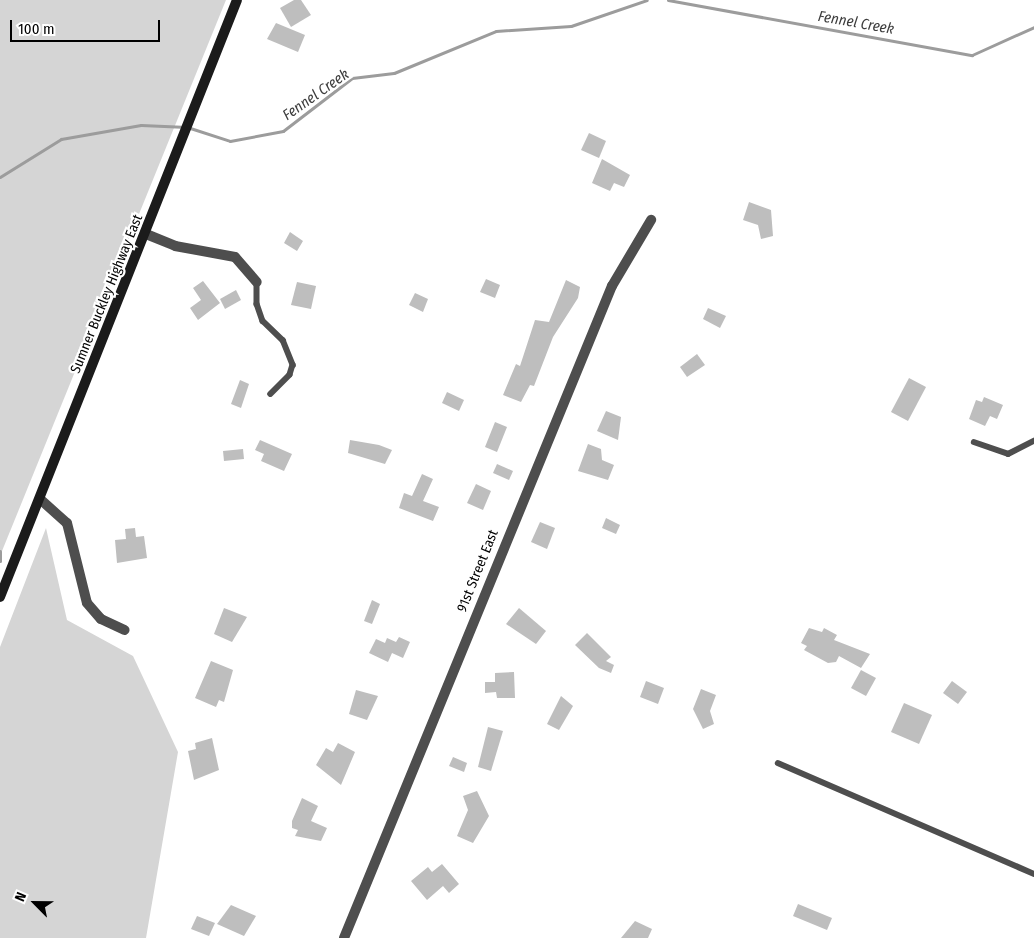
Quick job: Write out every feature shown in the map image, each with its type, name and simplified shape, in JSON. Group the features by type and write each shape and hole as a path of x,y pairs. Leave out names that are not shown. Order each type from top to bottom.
{"street":[{"name":"Sumner Buckley Highway East","path":"0,597 146,234 237,0"},
{"name":"91st Street East","path":"344,938 612,286 651,220"},
{"path":"146,234 175,246 235,257 257,282"},
{"path":"40,499 67,523 87,602 101,618 126,630"}],"lane":[{"path":"257,282 257,304 263,320 283,340 293,365 290,376 271,394"},
{"path":"974,442 1008,454 1034,441"},
{"path":"778,763 1034,874"}],"shaded area":[{"path":"0,0 226,0 0,556"},
{"path":"46,528 67,620 133,656 178,752 146,938 0,938 0,647"}],"building":[{"path":"294,0 301,0 311,15 291,27 280,8"},
{"path":"276,23 305,35 298,52 267,39"},
{"path":"589,133 606,141 599,158 581,150"},
{"path":"602,159 630,175 624,187 614,183 610,191 592,183"},
{"path":"749,202 771,210 773,236 761,239 758,225 743,220"},
{"path":"290,232 303,241 297,251 284,243"},
{"path":"486,279 500,285 495,298 480,292"},
{"path":"566,280 580,287 578,298 553,337 534,386 530,385 521,402 503,395 516,364 520,366 535,320 549,322"},
{"path":"203,281 220,303 198,320 190,308 201,300 193,288"},
{"path":"297,282 316,286 311,309 291,305"},
{"path":"236,290 241,300 225,309 220,299"},
{"path":"415,293 428,299 423,312 409,305"},
{"path":"708,308 726,316 720,328 703,319"},
{"path":"697,354 705,365 687,377 680,367"},
{"path":"909,378 926,387 908,421 891,412"},
{"path":"240,380 249,384 241,408 231,404"},
{"path":"447,392 464,400 459,411 442,403"},
{"path":"984,397 1003,405 997,419 990,416 985,426 969,419 976,400 982,402"},
{"path":"606,411 621,417 618,440 597,431"},
{"path":"495,422 507,427 497,452 485,447"},
{"path":"260,440 292,454 284,471 261,461 264,454 255,450"},
{"path":"350,440 379,445 392,450 385,464 348,453"},
{"path":"588,444 601,449 602,460 614,465 608,480 578,471"},
{"path":"243,449 244,459 224,461 223,451"},
{"path":"497,464 513,471 509,480 493,473"},
{"path":"422,474 433,479 423,501 439,507 433,521 399,508 404,493 412,496"},
{"path":"476,484 491,491 483,510 467,503"},
{"path":"606,518 620,525 616,534 602,528"},
{"path":"540,522 555,528 547,549 531,542"},
{"path":"135,528 136,537 144,536 147,558 117,563 115,540 126,539 125,529"},
{"path":"372,600 380,604 372,624 364,621"},
{"path":"224,608 247,617 232,642 214,634"},
{"path":"519,608 546,631 536,644 506,624"},
{"path":"809,628 822,632 824,628 837,635 834,640 870,654 861,668 839,656 836,662 828,663 804,650 807,646 801,643"},
{"path":"587,633 611,657 606,661 614,665 611,673 599,668 575,645"},
{"path":"399,637 410,642 403,658 392,653 388,662 369,653 376,639 385,643 387,638 396,642"},
{"path":"211,661 233,670 224,702 219,700 216,707 195,698"},
{"path":"861,670 876,678 866,696 851,688"},
{"path":"514,672 515,698 497,698 496,692 485,693 485,682 495,682 495,673"},
{"path":"646,681 664,688 658,704 640,697"},
{"path":"952,681 967,692 958,704 943,693"},
{"path":"701,689 716,695 710,711 714,724 703,729 693,709"},
{"path":"356,690 378,696 367,720 349,714"},
{"path":"561,696 573,706 559,730 547,724"},
{"path":"904,703 932,715 919,744 891,732"},
{"path":"488,727 503,731 491,771 478,767"},
{"path":"212,738 219,770 194,780 188,751 196,749 195,743"},
{"path":"338,743 355,752 341,785 316,765 326,748 333,752"},
{"path":"453,757 467,763 464,772 449,766"},
{"path":"477,791 489,816 473,843 457,836 468,810 463,796"},
{"path":"302,798 318,806 311,821 327,828 321,841 295,836 298,830 292,828 292,821"},
{"path":"442,864 459,884 449,893 443,886 427,900 411,881 428,867 432,872"},
{"path":"798,904 832,918 827,930 793,916"},
{"path":"231,905 256,916 244,936 217,924"},
{"path":"197,916 215,923 209,936 191,929"},
{"path":"635,921 652,929 648,938 621,938"}],"waterway":[{"name":"Fennel Creek","path":"0,177 61,139 141,125 187,127 230,141 283,131 352,78 394,73 496,31 571,26 647,0"},
{"name":"Fennel Creek","path":"668,0 972,55 1034,27"},
{"name":"Fennel Creek","path":"0,551 0,561"}]}
